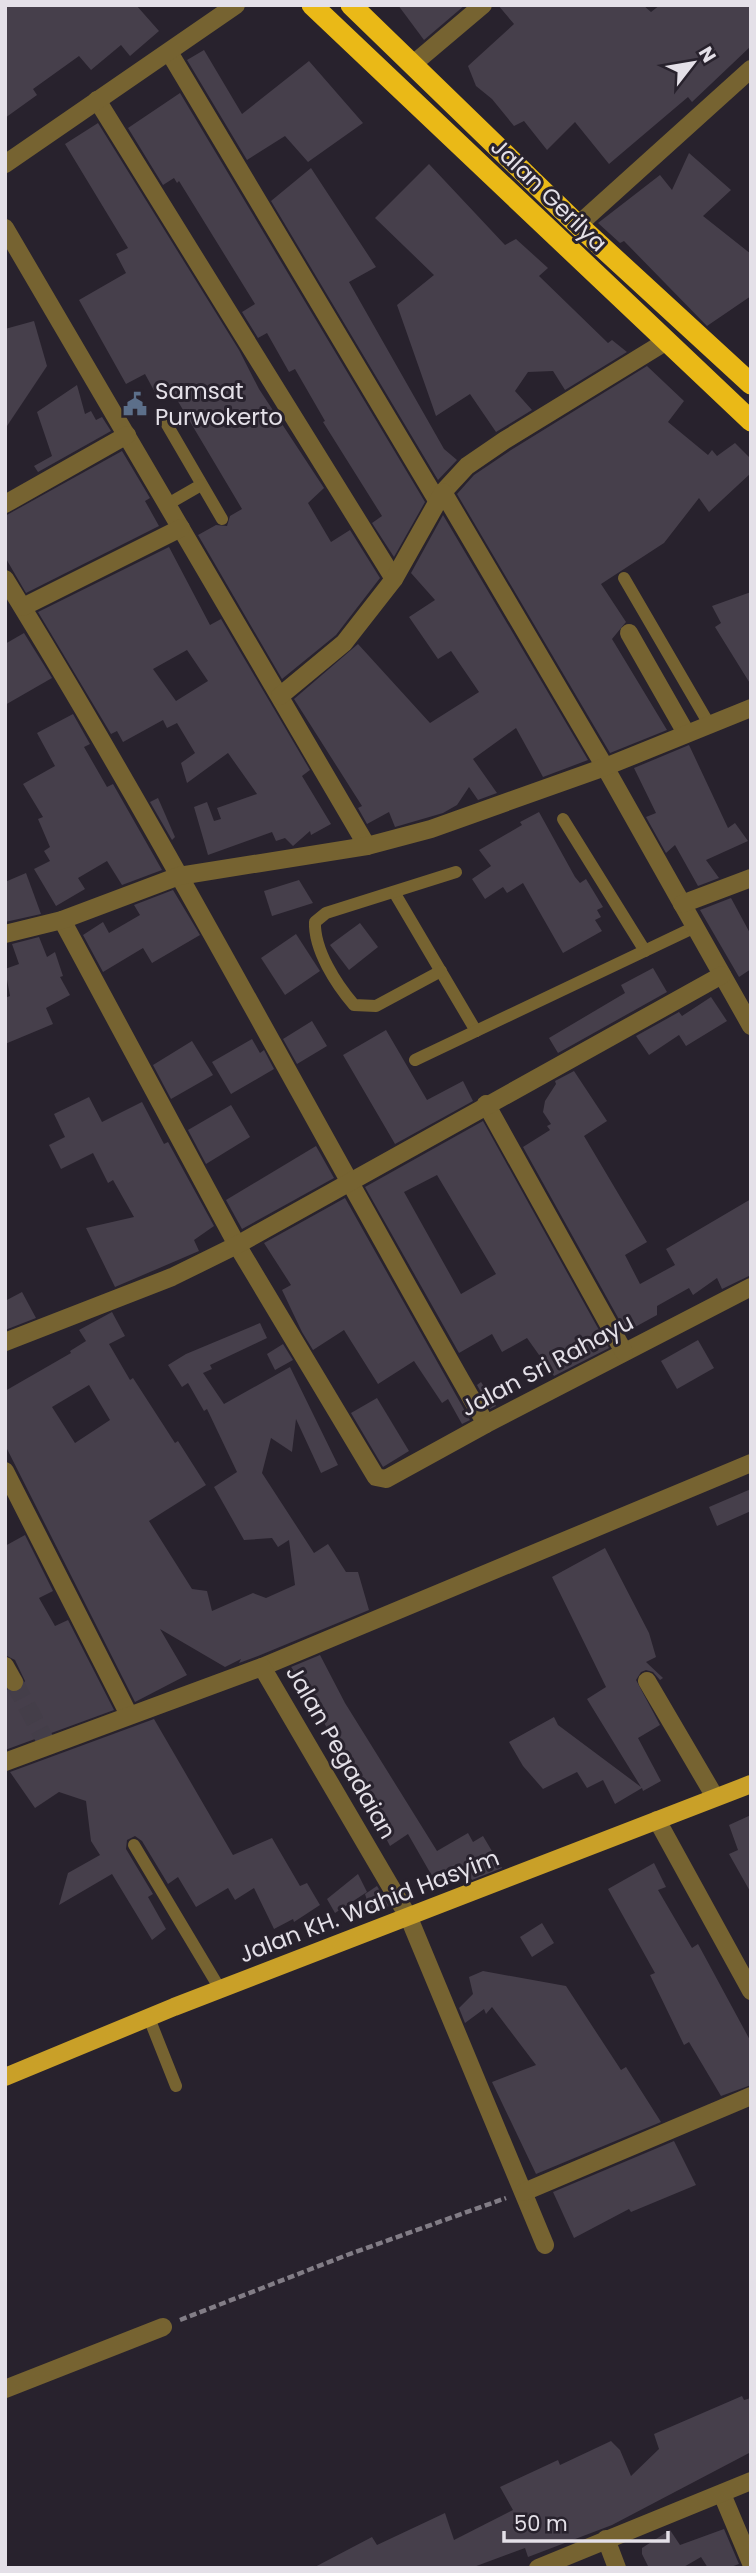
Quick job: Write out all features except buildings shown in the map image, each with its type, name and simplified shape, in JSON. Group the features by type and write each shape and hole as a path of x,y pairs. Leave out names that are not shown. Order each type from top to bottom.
{"highway":[{"name":"Jalan Gerilya","path":"312,5 644,323 751,421"},
{"name":"Jalan Gerilya","path":"351,5 578,225 751,384"},
{"path":"644,323 662,304"}],"main road":[{"name":"Jalan KH. Wahid Hasyim","path":"5,2077 220,1989 751,1784"}],"street":[{"path":"5,164 236,5"},
{"path":"412,65 483,5"},
{"path":"169,52 605,767 681,904 749,1018"},
{"path":"578,225 751,69"},
{"path":"97,100 394,579"},
{"path":"5,228 367,846"},
{"path":"280,696 344,643 394,579 441,497 467,466 665,342"},
{"path":"5,504 127,435"},
{"path":"23,607 181,528"},
{"path":"6,581 179,876 348,1183 486,1424"},
{"path":"629,633 686,733"},
{"path":"5,934 62,920 179,876 367,846 431,830 605,767 751,708"},
{"path":"681,904 751,878"},
{"path":"62,920 237,1245"},
{"path":"5,1342 172,1277 237,1245 485,1104 722,975"},
{"path":"485,1104 624,1352"},
{"name":"Jalan Sri Rahayu","path":"237,1245 369,1469 376,1477 386,1479 486,1424 751,1287"},
{"path":"262,1667 751,1464"},
{"path":"5,1471 129,1715"},
{"path":"5,1666 14,1682"},
{"name":"Jalan Pegadaian","path":"5,1762 46,1743 262,1667 409,1917 545,2245"},
{"path":"647,1681 715,1797"},
{"path":"657,1820 751,1992"},
{"path":"524,2192 751,2096"},
{"path":"5,2389 163,2327"},
{"path":"538,2568 751,2481"},
{"path":"722,2494 751,2563"},
{"path":"606,2539 617,2568"}],"lane":[{"path":"162,416 222,519"},
{"path":"168,504 201,485"},
{"path":"624,578 709,724"},
{"path":"564,819 645,951"},
{"path":"441,971 376,1006 354,1005 342,992 314,934 315,922 327,913 456,872"},
{"path":"394,892 477,1031"},
{"path":"415,1060 695,927"},
{"path":"134,1845 220,1989"},
{"path":"149,2018 176,2086"}],"path":[{"path":"163,2327 347,2255 524,2192"}],"tunnel":[{"path":"14,1682 45,1740"}],"place":[{"name":"Samsat Purwokerto","path":"135,404"}]}
